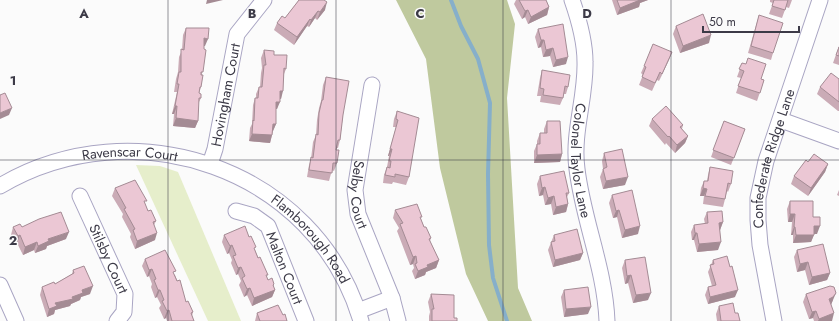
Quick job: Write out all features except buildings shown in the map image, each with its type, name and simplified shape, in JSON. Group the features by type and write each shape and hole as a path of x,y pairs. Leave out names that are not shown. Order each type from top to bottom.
{"street":[{"name":"Colonel Taylor Lane","path":"572,0 583,38 585,63 576,141 577,168 605,290 607,321"},
{"name":"Confederate Ridge Lane","path":"774,321 760,246 758,198 762,175 820,0"},
{"name":"Hovingham Court","path":"210,164 215,149 237,34 259,2"},
{"name":"Selby Court","path":"372,85 355,190 358,214 392,298 398,321"},
{"path":"781,120 839,141"},
{"name":"Ravenscar Court","path":"0,186 25,173 53,162 100,152 152,152 210,164 239,178"},
{"name":"Flamborough Road","path":"239,178 278,202 315,237 342,277 359,316"},
{"name":"Stilsby Court","path":"80,196 125,294 124,312 117,321"},
{"name":"Malton Court","path":"236,211 254,216 268,226 306,321"},
{"path":"0,285 16,321"},
{"path":"359,316 392,298"}],"green space":[{"path":"396,0 507,0 515,24 507,98 518,288 532,321 488,321 466,274 440,168 426,59"},
{"path":"136,165 160,166 178,172 241,321 208,321"}],"waterway":[{"path":"451,0 461,26 478,59 490,103 488,174 489,245 493,278 507,321"}]}
